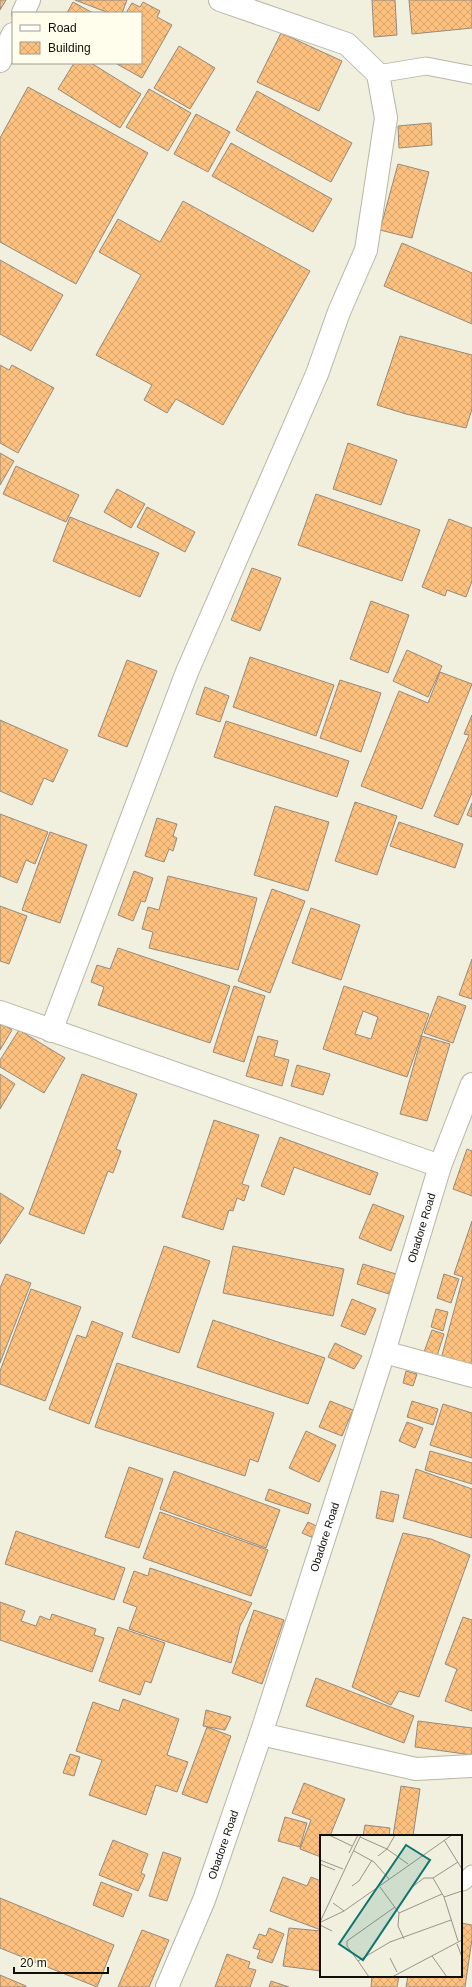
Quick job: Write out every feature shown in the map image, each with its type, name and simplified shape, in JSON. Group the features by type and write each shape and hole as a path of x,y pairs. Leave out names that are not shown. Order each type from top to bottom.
{"street":[{"path":"23,12 29,0"},
{"path":"51,1030 187,672 317,374 339,312 366,250 386,118 378,74 347,44 220,0"},
{"path":"0,61 12,36"},
{"path":"0,1012 440,1166"},
{"name":"Obadore Road","path":"167,1987 204,1900 261,1734 384,1352 440,1166 472,1084"},
{"path":"384,1352 472,1376"},
{"path":"261,1734 416,1770 472,1766"}],"lane":[{"path":"378,74 426,66 472,76"}],"building":[{"path":"0,0 6,0 0,10"},
{"path":"75,0 127,0 122,12 106,12"},
{"path":"372,0 395,0 397,35 374,37"},
{"path":"409,0 472,0 472,28 412,34"},
{"path":"73,2 91,12 68,12"},
{"path":"143,2 160,11 157,17 172,25 142,78 117,64 142,64 142,12 127,12 132,3 140,7"},
{"path":"281,33 342,61 319,111 257,82"},
{"path":"179,46 215,68 190,109 154,88"},
{"path":"73,64 93,64 141,94 120,128 58,89"},
{"path":"28,87 148,153 76,284 0,242 0,138"},
{"path":"149,89 191,113 168,151 126,127"},
{"path":"257,91 352,143 331,182 236,130"},
{"path":"196,114 230,132 208,172 174,154"},
{"path":"431,123 432,145 399,148 398,126"},
{"path":"231,143 332,199 313,232 212,176"},
{"path":"398,164 429,172 412,238 380,230"},
{"path":"183,201 310,271 223,425 176,399 167,413 144,400 152,385 96,355 141,275 99,252 118,219 160,242"},
{"path":"402,243 472,273 472,324 384,286"},
{"path":"0,260 63,295 31,351 0,334"},
{"path":"400,336 472,355 472,409 466,428 406,414 377,405"},
{"path":"0,365 9,370 12,365 54,388 18,453 0,443"},
{"path":"348,443 397,460 381,505 333,489"},
{"path":"0,453 14,461 0,485"},
{"path":"16,466 79,495 66,522 3,494"},
{"path":"117,489 145,504 131,528 104,512"},
{"path":"316,494 420,530 402,581 298,545"},
{"path":"147,507 195,532 185,552 137,527"},
{"path":"70,517 159,553 140,597 53,561"},
{"path":"449,519 472,528 472,581 466,597 447,590 445,596 422,587"},
{"path":"252,568 281,578 260,631 231,620"},
{"path":"371,601 409,615 388,673 350,659"},
{"path":"407,650 442,666 428,697 393,681"},
{"path":"250,657 334,685 316,736 233,707"},
{"path":"127,660 157,671 127,747 98,736"},
{"path":"440,672 472,684 422,809 361,786 399,691 428,703"},
{"path":"340,680 381,693 361,752 320,738"},
{"path":"205,687 229,696 220,722 196,714"},
{"path":"472,715 472,793 458,825 434,816 469,735 464,734"},
{"path":"0,720 68,750 53,782 44,778 32,805 0,791"},
{"path":"226,721 349,761 337,797 214,757"},
{"path":"355,802 397,816 377,875 335,861"},
{"path":"472,803 472,817 467,815"},
{"path":"275,806 329,822 308,891 254,875"},
{"path":"0,814 48,832 35,864 26,860 17,883 0,876"},
{"path":"157,818 177,824 173,836 177,838 173,851 169,849 164,862 145,856"},
{"path":"399,822 463,844 455,868 390,846"},
{"path":"50,832 87,845 60,923 22,910"},
{"path":"134,871 153,878 145,902 141,901 133,921 118,915"},
{"path":"168,876 257,898 238,970 149,948 153,932 142,929 148,907 159,910"},
{"path":"272,889 305,901 270,993 238,981"},
{"path":"0,906 27,916 9,964 0,961"},
{"path":"311,908 360,925 341,980 292,963"},
{"path":"118,948 230,986 210,1043 98,1005 104,987 91,982 97,965 110,969"},
{"path":"472,959 472,999 459,995"},
{"path":"234,986 265,996 244,1062 213,1052"},
{"path":"344,986 429,1014 407,1077 323,1049","holes":["363,1011 378,1017 371,1039 355,1034"]},
{"path":"438,996 466,1006 453,1043 424,1033"},
{"path":"0,1023 12,1030 0,1050"},
{"path":"19,1030 65,1058 44,1093 0,1067 0,1060"},
{"path":"258,1036 278,1041 274,1056 289,1060 282,1086 246,1076"},
{"path":"422,1036 450,1044 427,1121 400,1114"},
{"path":"297,1065 330,1074 323,1095 291,1086"},
{"path":"0,1074 15,1084 0,1109"},
{"path":"82,1074 137,1094 116,1149 121,1151 113,1173 108,1171 84,1234 29,1214"},
{"path":"214,1120 259,1135 242,1184 249,1186 244,1201 237,1198 233,1211 229,1210 223,1230 182,1217"},
{"path":"280,1137 378,1173 370,1195 294,1167 284,1195 261,1186"},
{"path":"467,1149 472,1151 472,1196 453,1189"},
{"path":"0,1193 24,1208 0,1244"},
{"path":"373,1204 404,1216 391,1251 359,1238"},
{"path":"472,1221 472,1368 441,1359 463,1277 454,1274"},
{"path":"164,1246 210,1261 179,1353 132,1337"},
{"path":"233,1246 344,1269 333,1316 223,1293"},
{"path":"363,1264 396,1274 389,1294 357,1284"},
{"path":"6,1274 31,1283 0,1363 0,1288"},
{"path":"444,1274 459,1279 451,1303 437,1298"},
{"path":"31,1289 81,1307 45,1401 0,1384 0,1371"},
{"path":"352,1299 376,1309 365,1335 341,1326"},
{"path":"436,1309 448,1312 443,1331 431,1327"},
{"path":"213,1320 325,1358 308,1404 197,1367"},
{"path":"92,1321 123,1333 89,1424 49,1409 77,1335 86,1338"},
{"path":"432,1330 444,1334 437,1356 424,1352"},
{"path":"335,1343 362,1356 354,1369 328,1357"},
{"path":"117,1363 274,1413 258,1462 250,1459 245,1476 95,1427"},
{"path":"406,1371 417,1374 413,1386 403,1383"},
{"path":"330,1401 353,1410 342,1436 319,1427"},
{"path":"412,1401 438,1409 433,1425 407,1417"},
{"path":"443,1404 472,1413 472,1458 430,1445"},
{"path":"407,1422 423,1428 415,1448 399,1441"},
{"path":"306,1431 336,1445 319,1482 289,1468"},
{"path":"430,1451 472,1463 472,1484 425,1470"},
{"path":"129,1467 163,1479 139,1548 105,1537"},
{"path":"416,1469 472,1489 472,1538 403,1518"},
{"path":"174,1471 280,1510 266,1548 160,1509"},
{"path":"269,1489 311,1504 308,1514 265,1500"},
{"path":"381,1491 399,1495 393,1522 376,1518"},
{"path":"160,1512 268,1550 251,1596 143,1558"},
{"path":"308,1522 323,1529 318,1540 302,1533"},
{"path":"16,1531 125,1568 114,1600 5,1564"},
{"path":"403,1533 431,1539 470,1555 419,1697 399,1691 391,1705 352,1687"},
{"path":"150,1568 252,1603 240,1626 231,1663 129,1629 137,1607 123,1602 134,1571 148,1576"},
{"path":"0,1602 25,1611 21,1621 36,1626 40,1616 50,1620 52,1614 96,1629 94,1635 104,1638 92,1672 0,1640"},
{"path":"254,1610 284,1620 262,1684 232,1673"},
{"path":"463,1617 472,1620 472,1711 445,1701 457,1669 445,1664"},
{"path":"118,1627 165,1643 151,1683 145,1681 140,1695 99,1681"},
{"path":"316,1678 414,1716 404,1743 306,1706"},
{"path":"123,1699 179,1719 167,1755 188,1762 177,1792 156,1785 146,1815 89,1795 102,1760 76,1751 93,1702 119,1711"},
{"path":"206,1710 231,1717 225,1730 203,1726"},
{"path":"418,1721 472,1728 472,1755 415,1747"},
{"path":"207,1727 231,1736 207,1803 182,1794"},
{"path":"70,1754 80,1757 74,1776 63,1773"},
{"path":"304,1783 345,1799 330,1835 320,1835 320,1857 300,1849 311,1820 292,1813"},
{"path":"401,1786 420,1789 413,1835 393,1835"},
{"path":"285,1817 307,1823 300,1847 278,1841"},
{"path":"365,1825 390,1828 389,1835 363,1835"},
{"path":"113,1840 148,1854 141,1873 145,1875 138,1891 99,1875"},
{"path":"163,1852 181,1858 167,1901 149,1896"},
{"path":"283,1877 307,1886 311,1877 320,1881 320,1930 270,1911"},
{"path":"101,1882 132,1894 123,1917 93,1905"},
{"path":"0,1898 114,1945 97,1987 0,1948"},
{"path":"462,1923 472,1925 472,1939 465,1987 406,1987 408,1977 462,1977"},
{"path":"269,1928 284,1934 272,1963 257,1958 260,1950 253,1948 259,1934 266,1936"},
{"path":"289,1928 320,1931 320,1971 283,1966"},
{"path":"142,1930 169,1940 149,1987 118,1987"},
{"path":"227,1954 250,1962 248,1968 256,1970 250,1987 215,1987"},
{"path":"0,1975 26,1986 26,1987 0,1987"},
{"path":"372,1977 399,1977 397,1987 371,1987"},
{"path":"271,1981 289,1987 269,1987"}]}
